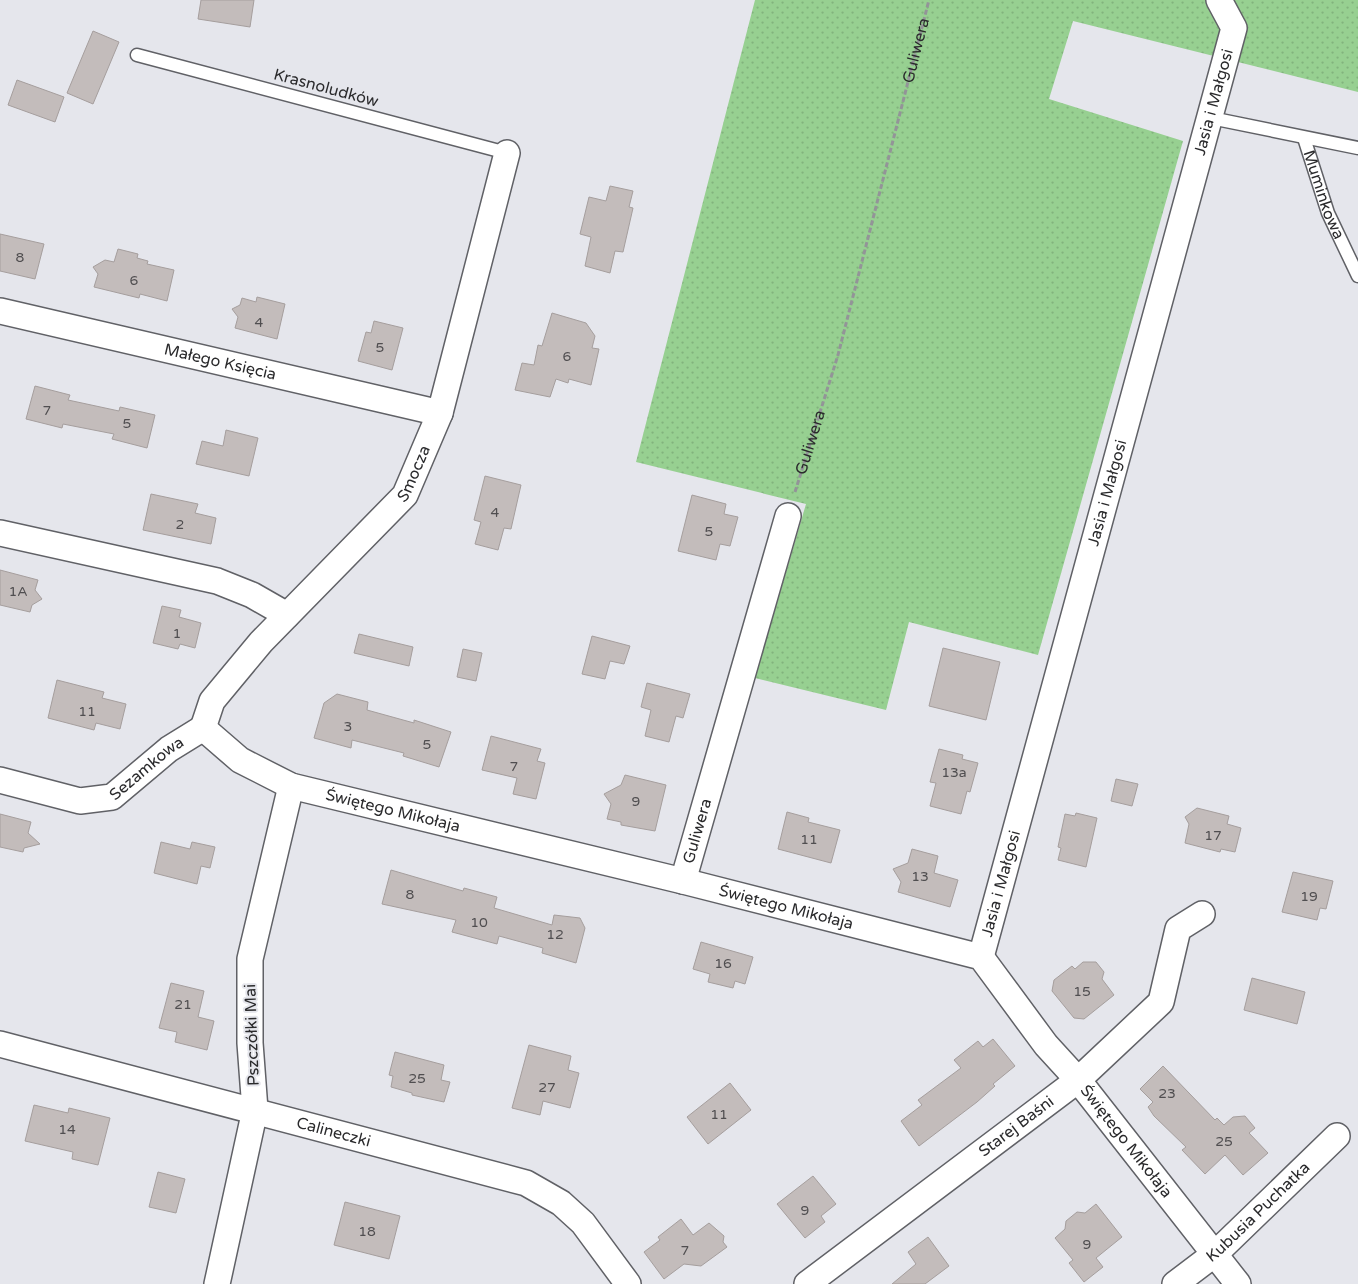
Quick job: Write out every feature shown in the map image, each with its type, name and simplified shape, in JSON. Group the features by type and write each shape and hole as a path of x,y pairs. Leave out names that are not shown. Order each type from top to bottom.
{"street":[{"name":"Jasia i Małgosi","path":"981,957 1234,28 1219,0"},
{"name":"Smocza","path":"204,728 212,701 287,615 405,495 440,413 507,153"},
{"name":"Małego Księcia","path":"0,312 440,413"},
{"name":"Guliwera","path":"683,880 788,516"},
{"path":"0,533 217,582 252,595 287,615"},
{"name":"Świętego Mikołaja","path":"204,728 240,760 291,786 683,880 981,957 1046,1045 1078,1080 1238,1284"},
{"name":"Sezamkowa","path":"0,780 80,801 112,797 169,749 204,728"},
{"name":"Pszczółki Mai","path":"217,1284 255,1110 250,1043 250,959 291,786"},
{"name":"Starej Baśni","path":"807,1284 1078,1080 1161,1002 1178,929 1202,914"},
{"name":"Calineczki","path":"0,1044 526,1183 561,1203 584,1223 628,1284"},
{"name":"Kubusia Puchatka","path":"1175,1284 1216,1254 1336,1136"}],"lane":[{"name":"Krasnoludków","path":"137,55 507,153"},
{"path":"1211,118 1358,148"},
{"name":"Muminkowa","path":"1304,138 1328,213 1358,276"}],"path":[{"name":"Guliwera","path":"788,516 838,354 929,0"}],"green space":[{"path":"755,0 1358,0 1358,92 1073,21 1049,99 1183,141 1038,655 909,622 886,710 755,678 806,504 636,462"}],"building":[{"path":"201,0 254,0 250,27 198,19"},
{"path":"93,31 119,42 93,104 67,93"},
{"path":"17,80 64,97 55,122 8,105"},
{"path":"610,186 633,191 629,207 633,208 623,252 615,251 610,273 585,266 591,237 580,234 589,197 606,201"},
{"path":"0,234 44,244 35,279 0,271"},
{"path":"118,249 138,254 137,258 148,261 147,264 174,270 167,301 140,294 139,298 94,287 98,274 93,267 105,260 114,262"},
{"path":"257,297 285,304 277,339 235,328 238,317 232,309 240,305 242,298 256,302"},
{"path":"552,313 586,323 595,336 592,348 599,349 591,385 569,379 568,383 556,379 550,397 515,390 522,363 534,365 538,345 542,346"},
{"path":"374,321 403,328 392,370 358,361 366,332 371,333"},
{"path":"35,386 70,395 68,400 119,411 120,407 155,415 147,448 112,439 114,434 63,424 62,428 26,419"},
{"path":"226,430 258,438 249,476 196,464 202,441 223,446"},
{"path":"485,476 521,485 511,529 504,528 498,550 475,544 481,522 474,520"},
{"path":"151,494 198,504 195,513 216,518 211,544 143,530"},
{"path":"692,495 726,504 724,514 738,517 730,546 720,544 716,560 678,551"},
{"path":"0,570 38,580 35,590 42,599 32,605 30,612 0,605"},
{"path":"162,606 181,610 179,617 201,623 195,648 180,644 178,649 153,643"},
{"path":"359,634 413,647 409,666 354,653"},
{"path":"592,636 630,646 624,664 610,661 605,679 582,674"},
{"path":"943,648 1000,662 986,720 929,706"},
{"path":"463,649 482,653 476,681 457,677"},
{"path":"57,680 104,692 102,698 126,704 120,729 96,723 94,730 48,718"},
{"path":"647,683 690,694 683,718 676,716 669,742 645,736 651,710 641,707"},
{"path":"337,694 368,702 367,710 414,723 414,720 451,732 439,767 403,756 404,753 352,740 351,748 314,738 324,703"},
{"path":"491,736 541,749 537,761 545,763 536,799 513,794 517,778 482,770"},
{"path":"939,749 963,755 962,759 978,763 970,792 967,791 961,814 930,806 936,783 930,782"},
{"path":"625,775 666,785 655,831 621,825 621,822 607,819 611,804 604,794 621,785"},
{"path":"1116,779 1138,784 1132,806 1111,801"},
{"path":"1197,808 1229,816 1227,824 1241,828 1235,852 1221,849 1220,852 1185,843 1189,824 1185,817"},
{"path":"787,812 809,818 808,822 840,830 831,863 778,849"},
{"path":"1076,813 1097,818 1086,867 1058,860 1061,848 1058,847 1065,814 1075,816"},
{"path":"0,814 31,822 28,833 40,844 24,848 23,852 0,847"},
{"path":"161,842 190,849 192,842 215,847 210,868 201,866 197,884 154,873"},
{"path":"912,849 938,856 934,873 958,880 950,907 898,892 901,882 893,869 908,863"},
{"path":"391,870 463,891 464,888 497,897 494,908 552,925 554,915 580,918 585,928 576,963 542,953 543,948 499,936 497,944 452,932 456,920 382,904"},
{"path":"1293,872 1333,881 1326,909 1320,908 1317,920 1282,912"},
{"path":"701,942 753,957 745,984 735,981 733,988 708,982 710,974 693,969"},
{"path":"1083,962 1096,962 1104,972 1102,979 1114,995 1084,1019 1074,1018 1052,991 1054,980 1072,966 1075,969"},
{"path":"1252,978 1305,992 1297,1024 1244,1010"},
{"path":"171,983 204,991 198,1017 214,1021 207,1050 175,1042 177,1032 159,1028"},
{"path":"993,1039 1015,1066 993,1084 995,1086 977,1102 919,1146 901,1121 922,1105 918,1100 961,1068 954,1060 978,1041 983,1047"},
{"path":"529,1045 571,1056 568,1070 579,1073 570,1108 543,1101 540,1115 512,1108"},
{"path":"395,1052 444,1065 441,1080 450,1082 444,1102 412,1095 412,1093 391,1087 393,1076 389,1075"},
{"path":"1163,1066 1215,1120 1217,1118 1224,1125 1233,1117 1245,1116 1255,1128 1249,1133 1268,1153 1243,1175 1225,1155 1205,1174 1182,1150 1186,1147 1154,1116 1148,1107 1153,1102 1140,1089"},
{"path":"730,1083 751,1110 708,1144 687,1117"},
{"path":"34,1105 68,1113 69,1108 110,1118 98,1165 72,1159 73,1152 25,1141"},
{"path":"158,1172 185,1179 176,1213 149,1207"},
{"path":"813,1176 836,1204 821,1216 825,1222 805,1238 777,1204"},
{"path":"345,1202 400,1216 389,1259 334,1245"},
{"path":"1096,1204 1122,1237 1096,1258 1103,1267 1084,1282 1069,1263 1073,1260 1055,1238 1065,1229 1066,1221 1077,1212 1085,1213"},
{"path":"681,1219 693,1235 709,1223 724,1236 723,1242 727,1247 701,1266 684,1264 664,1279 644,1252 660,1240 658,1237"},
{"path":"928,1237 949,1266 925,1284 892,1284 916,1264 908,1252"}]}
